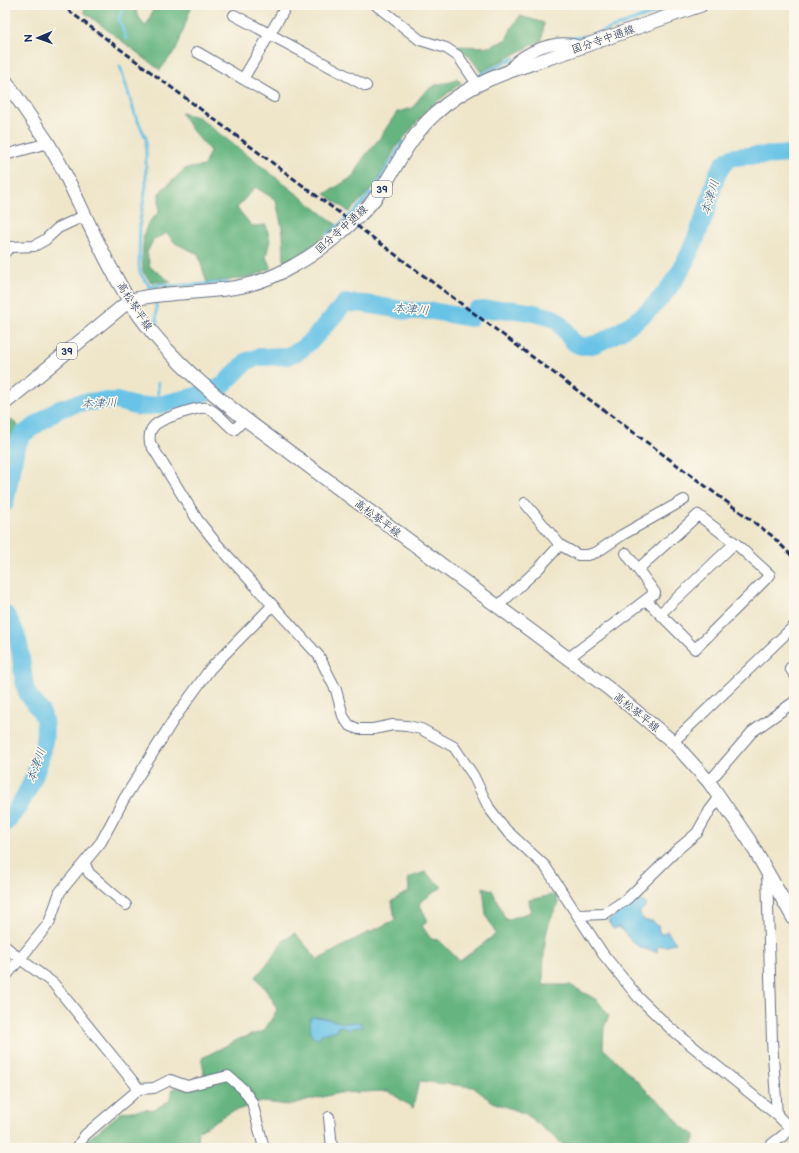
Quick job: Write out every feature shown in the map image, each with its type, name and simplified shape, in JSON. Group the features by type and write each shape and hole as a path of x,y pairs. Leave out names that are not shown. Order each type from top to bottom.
{"main road":[{"name":"国分寺中通線","path":"5,403 129,301 146,296 237,288 255,284 295,266 318,252 364,211 380,191 403,153 434,114 460,94 477,84 701,5"},
{"name":"高松琴平線","path":"5,80 48,143 129,301 154,334 200,382 244,419 608,688 673,742 709,782 720,797 749,840 794,919"}],"street":[{"path":"243,79 287,5"},
{"path":"376,5 420,40 446,48 458,56 477,84"},
{"path":"234,15 366,86"},
{"path":"197,52 274,97"},
{"path":"5,156 48,143"},
{"path":"5,252 11,247 34,246 45,240 58,228 86,215"},
{"path":"244,419 234,430 214,411 207,408 199,408 159,422 152,427 149,435 150,443 197,519 216,543 319,656 336,690 343,716 349,725 358,729 373,729 393,725 407,726 421,729 454,747 473,775 489,808 506,830 545,866 604,954 638,997 669,1027 711,1063 793,1129 767,1148"},
{"path":"525,503 560,545 578,555 596,552 684,500"},
{"path":"638,569 698,515 735,543 770,575 695,649 646,600"},
{"path":"660,614 735,543"},
{"path":"497,607 539,568 560,545"},
{"path":"567,659 655,593 626,553"},
{"path":"5,977 49,922 60,892 102,842 124,799 174,719 210,670 272,606"},
{"path":"673,742 794,626"},
{"path":"794,665 790,668 794,674"},
{"path":"709,782 752,732 794,702"},
{"path":"579,915 604,914 627,899 678,849 698,833 710,810 720,797"},
{"path":"85,864 89,873 126,905"},
{"path":"767,871 772,1041 776,1115"},
{"path":"5,946 53,983 139,1089"},
{"path":"77,1148 85,1135 139,1089 154,1088 170,1080 187,1086 228,1076 243,1089 252,1102 264,1148"},
{"path":"329,1117 332,1148"}],"green space":[{"path":"85,5 138,5 136,13 146,27 155,5 192,5 177,48 160,70 84,12"},
{"path":"520,16 544,23 542,40 481,72 470,57 457,46 489,47 506,40 512,27"},
{"path":"457,78 461,83 430,107 396,147 375,186 349,212 325,194 354,176 364,157 379,139 397,112 413,108 423,95 432,87 439,84 448,83"},
{"path":"181,113 198,117 337,225 303,253 284,266 283,233 276,200 255,187 237,208 252,226 266,225 270,240 266,257 271,268 252,277 207,283 198,254 175,243 167,233 154,239 147,252 150,267 171,282 151,282 143,272 142,259 144,234 148,223 159,212 159,193 185,169 204,166 210,151 192,130"},
{"path":"11,420 18,425 8,448 5,468 5,427"},
{"path":"425,872 442,887 419,903 428,921 422,926 431,939 439,940 460,961 496,934 486,915 483,887 492,890 506,920 531,912 529,900 557,894 558,905 546,933 543,985 570,985 597,1000 609,1016 604,1027 603,1048 648,1092 668,1109 682,1127 695,1135 692,1148 567,1148 526,1114 492,1102 473,1087 419,1081 413,1108 388,1091 339,1093 290,1105 262,1102 231,1112 198,1131 197,1145 212,1145 213,1148 83,1148 88,1139 122,1112 155,1109 169,1101 173,1088 197,1088 204,1073 202,1058 239,1039 264,1031 277,1010 272,999 256,977 282,942 295,933 318,960 357,938 395,920 392,901 409,891 408,878"}],"water":[{"path":"636,896 647,905 640,912 640,916 646,921 653,921 658,926 659,932 662,934 667,931 676,943 669,944 668,946 660,946 657,948 657,952 639,947 619,927 613,929 608,921"},
{"path":"314,1017 346,1023 358,1022 362,1024 363,1028 358,1026 348,1030 342,1026 337,1027 337,1030 321,1034 319,1038 311,1035 310,1018"}],"waterway":[{"path":"123,5 119,19 126,39"},
{"path":"564,39 590,36 676,5"},
{"path":"480,75 514,58"},
{"path":"120,66 135,115 146,138 146,186 140,221 139,265 140,273 150,287"},
{"path":"377,185 403,142"},
{"name":"本津川","path":"5,503 16,447 22,435 57,410 78,403 99,401 117,401 139,407 158,405 196,396 222,386 247,361 259,357 287,356 299,351 313,339 345,303 366,304 408,311 432,311 470,318 475,311 499,309 522,311 553,318 578,345 592,345 601,342 625,328 641,316 667,291 686,261 707,209 715,181 725,162 736,157 794,153"},
{"path":"328,235 357,209 371,193"},
{"path":"150,287 163,284 167,286 227,283"},
{"path":"156,304 157,325"},
{"path":"158,383 158,405"},
{"name":"本津川","path":"5,614 18,641 26,691 43,715 45,733 40,761 35,775 21,802 5,823"}],"railway":[{"path":"61,5 771,535 794,558"}]}
